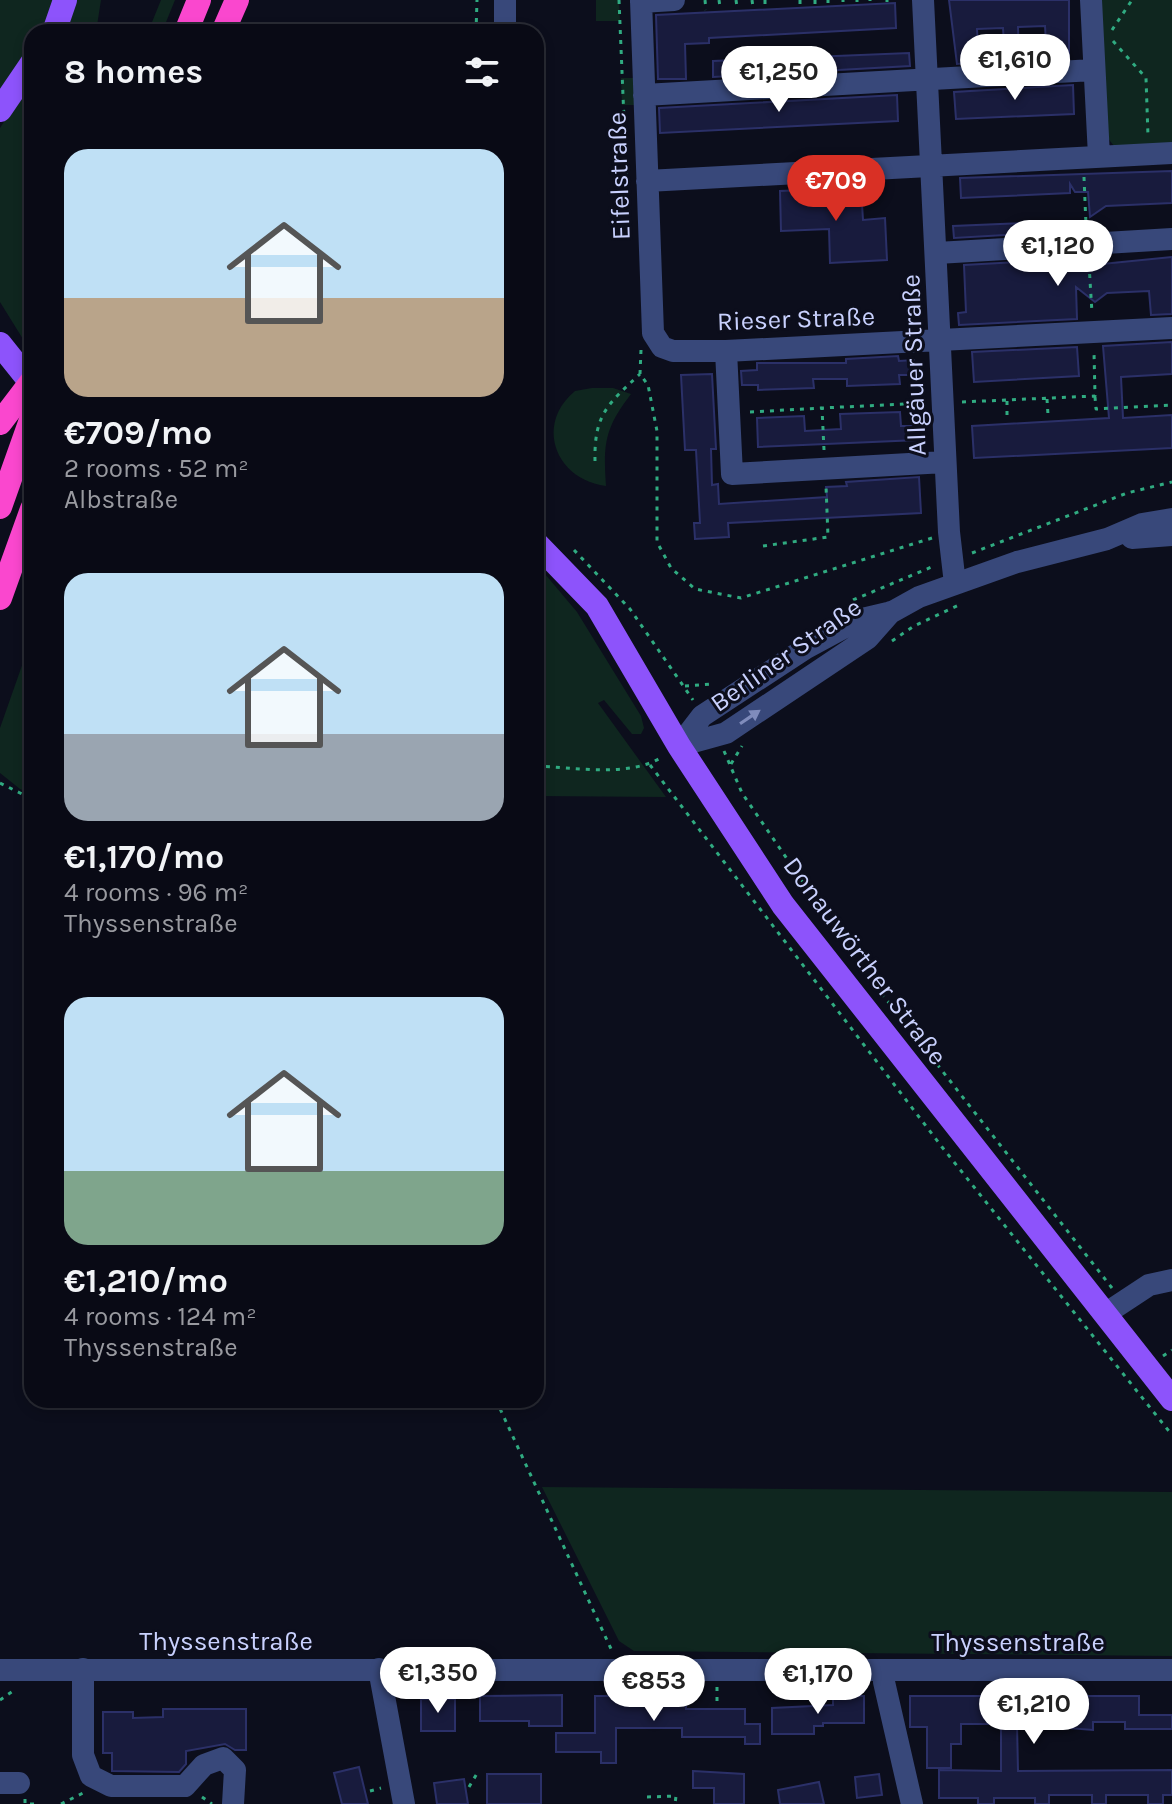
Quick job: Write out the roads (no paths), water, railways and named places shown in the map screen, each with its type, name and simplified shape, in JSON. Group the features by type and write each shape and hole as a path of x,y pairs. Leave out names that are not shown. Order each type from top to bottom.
{"highway":[{"path":"189,24 199,0"},
{"path":"227,24 237,0"},
{"path":"0,423 24,393"},
{"path":"0,507 24,437"},
{"path":"0,598 24,531"}],"main road":[{"path":"57,24 65,0"},
{"path":"0,110 24,75"},
{"path":"0,344 24,373"},
{"name":"Donauwörther Straße","path":"544,551 597,606 679,746 783,905 1114,1308 1172,1399"}],"street":[{"path":"505,0 505,24"},
{"path":"634,1 674,0"},
{"name":"Allgäuer Straße","path":"923,0 945,462 951,559 959,593"},
{"path":"1091,0 1103,41 1094,70 1099,156"},
{"name":"Eifelstraße","path":"634,1 644,95 651,344"},
{"path":"644,95 1094,70"},
{"path":"647,181 1172,153"},
{"path":"937,253 1172,239"},
{"name":"Rieser Straße","path":"651,344 673,351 726,351 1172,328"},
{"path":"726,351 732,474 945,462"},
{"name":"Berliner Straße","path":"679,746 726,733 868,638 892,612 919,597 959,593 1017,562 1107,539 1142,524 1172,519"},
{"name":"Berliner Straße","path":"1107,539 1172,535"},
{"path":"1114,1308 1149,1285 1172,1280"},
{"path":"83,1669 83,1755 91,1776 111,1786 185,1786 204,1765 223,1758 235,1770 233,1804"},
{"path":"379,1669 404,1804"},
{"name":"Thyssenstraße","path":"0,1670 1172,1670"},
{"path":"884,1670 884,1682 912,1804"}]}
